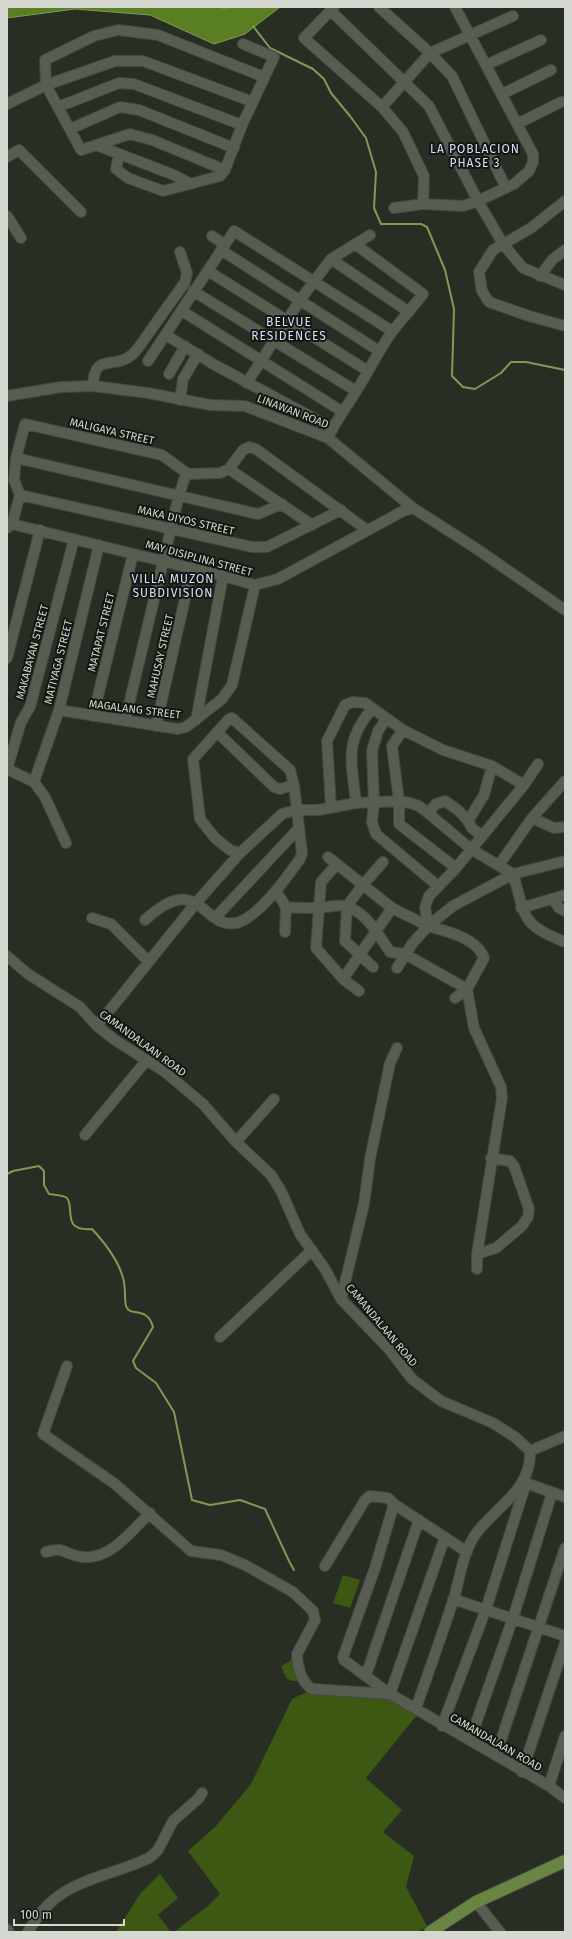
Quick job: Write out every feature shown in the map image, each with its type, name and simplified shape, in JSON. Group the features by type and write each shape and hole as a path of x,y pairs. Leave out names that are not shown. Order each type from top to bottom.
{"main road":[{"path":"430,1932 476,1902 565,1861"}],"street":[{"path":"379,7 430,53 452,76 506,188"},
{"path":"394,208 423,204 464,206 478,202 514,184 529,171 533,162 533,154 455,7"},
{"path":"423,204 424,176 403,132 382,107 304,38 332,9 429,106 478,202 503,244 523,268 565,285"},
{"path":"382,107 430,53 513,16"},
{"path":"225,170 152,140 130,134 81,150 46,86 44,60 94,36 118,30 158,35 264,77"},
{"path":"486,65 541,40"},
{"path":"119,155 116,169 128,178 163,191 220,176 225,170 242,125 274,57 243,44"},
{"path":"7,104 46,86 115,61 143,61 253,102"},
{"path":"502,94 551,70"},
{"path":"58,107 119,83 134,84 242,125"},
{"path":"517,124 561,102"},
{"path":"70,129 120,107 138,110 234,148"},
{"path":"96,145 174,175 191,184"},
{"path":"7,157 20,150 81,212"},
{"path":"565,201 531,228 493,250 479,272 482,291 489,302 529,316 565,326"},
{"path":"7,216 21,238"},
{"path":"148,361 234,231 314,280 392,331"},
{"path":"247,383 300,300 331,259 370,235"},
{"path":"212,236 223,247 300,300 379,351"},
{"path":"328,438 332,428 392,331 423,294 355,244"},
{"path":"540,276 552,260 565,250"},
{"path":"93,386 96,368 101,365 117,362 131,355 185,282 187,273 180,252"},
{"path":"331,259 409,312"},
{"path":"208,271 368,371"},
{"path":"193,291 356,391"},
{"path":"182,311 343,412"},
{"path":"166,335 247,383 332,428"},
{"path":"169,374 186,346"},
{"path":"180,400 183,379 198,354"},
{"name":"LINAWAN ROAD","path":"7,396 61,387 93,386 148,393 210,405 245,406 328,438 413,508 477,548 565,610"},
{"name":"MALIGAYA STREET","path":"16,458 25,424 162,455 188,474"},
{"path":"125,721 179,495 185,477 188,474 220,473 229,469 243,450 249,447 256,449 367,530"},
{"path":"10,526 20,495 14,480 16,458 258,514 282,504"},
{"path":"229,469 312,525"},
{"name":"MAKA DIYOS STREET","path":"20,495 252,547 267,547 341,510"},
{"name":"MAY DISIPLINA STREET","path":"10,526 40,530 254,585 278,579 367,530 413,508"},
{"path":"7,658 40,530"},
{"name":"MAKABAYAN STREET","path":"7,769 21,722 30,706 74,539"},
{"name":"MATIYAGA STREET","path":"34,782 59,710 99,545"},
{"name":"MATAPAT STREET","path":"93,716 134,554"},
{"name":"MAHUSAY STREET","path":"156,726 192,568"},
{"path":"196,720 223,576"},
{"name":"MAGALANG STREET","path":"59,710 178,729 186,727 222,699 232,685 254,585"},
{"path":"331,807 327,741 345,705 353,702 365,703 403,730 443,750 492,766 524,784"},
{"path":"356,803 351,760 353,739 357,729 372,709"},
{"path":"145,920 158,909 170,902 183,899 196,903 215,918 224,922 235,923 248,918 276,891 300,859 302,853 299,828 301,810 290,770 232,718 217,732 193,760 200,819 215,838 230,850 240,853"},
{"path":"386,719 378,731 372,751 374,803 372,822 376,834 438,886"},
{"path":"403,730 392,746 399,801 399,824 456,868"},
{"path":"217,732 274,787 280,789 294,784"},
{"path":"428,926 425,907 429,896 456,868 524,784 538,764"},
{"path":"468,821 484,795 492,766"},
{"path":"7,769 34,782 45,797 66,843"},
{"path":"499,865 532,818 565,781"},
{"path":"556,792 565,798"},
{"path":"97,1026 148,961 240,853 282,814 301,810 318,810 356,803 399,801 419,806 471,849 513,874 521,908 530,923 543,934 565,942"},
{"path":"428,813 436,804 444,801 459,811 472,828 482,836"},
{"path":"532,818 554,828 565,827"},
{"path":"215,918 299,828"},
{"path":"328,857 362,886 392,908 428,926 453,934 472,944 482,952 484,958 467,989 455,998"},
{"path":"397,968 405,954 428,926 453,906 513,874 565,861"},
{"path":"373,967 345,941 347,906 383,862"},
{"path":"336,864 320,882 316,948 343,979 359,991"},
{"path":"276,891 286,907 285,932"},
{"path":"521,908 565,894"},
{"path":"553,899 559,908 565,911"},
{"path":"286,907 319,908 339,905 347,906 356,911 376,930 390,952 405,954 467,989"},
{"path":"343,979 392,908"},
{"path":"92,918 111,924 148,961"},
{"name":"CAMANDALAAN ROAD","path":"7,956 28,974 80,1007 97,1026 146,1061 165,1072 203,1104 236,1142 271,1175 281,1191 300,1234 312,1250 341,1299 388,1348 412,1379 441,1401 493,1423 515,1438 530,1451"},
{"path":"467,989 474,1028 501,1086 502,1092 477,1254 477,1269"},
{"path":"341,1299 364,1204 370,1159 390,1063 397,1048"},
{"path":"85,1135 146,1061"},
{"path":"236,1142 274,1100"},
{"path":"477,1254 496,1248 522,1226 528,1217 529,1209 514,1166 510,1161 491,1158"},
{"path":"220,1337 312,1250"},
{"path":"67,1366 43,1434 115,1484 150,1513 191,1551 221,1555 246,1565 293,1592 313,1611 316,1620 297,1654 300,1672 308,1687 312,1689 390,1694"},
{"path":"442,1726 486,1609 528,1470 530,1451 565,1436"},
{"path":"524,1482 565,1497"},
{"path":"416,1708 454,1599 467,1552 475,1536 524,1482"},
{"path":"470,1740 513,1618 552,1493"},
{"path":"325,1566 365,1500 370,1496 388,1498 394,1504 467,1552"},
{"path":"390,1694 366,1675 347,1663 343,1657 375,1568 394,1504"},
{"path":"46,1552 56,1549 80,1557 89,1557 106,1552 114,1548 150,1513"},
{"path":"366,1675 419,1520"},
{"path":"390,1694 445,1537"},
{"path":"496,1755 565,1548"},
{"path":"454,1599 565,1636"},
{"path":"522,1772 565,1643"},
{"name":"CAMANDALAAN ROAD","path":"390,1694 416,1708 442,1726 470,1740 522,1772 549,1786 565,1798"},
{"path":"549,1786 565,1736"},
{"path":"28,1932 37,1916 54,1899 78,1883 149,1858 158,1850 173,1821 199,1798 202,1793"},
{"path":"476,1902 500,1932"}],"shaded area":[{"path":"7,7 220,7 225,9 232,7 280,7 245,34 214,44 150,15 75,9 7,18"},
{"path":"343,1575 360,1580 350,1608 333,1603"},
{"path":"292,1660 301,1681 292,1681 286,1678 281,1666"},
{"path":"307,1692 389,1697 417,1715 366,1778 402,1810 383,1832 414,1856 406,1887 427,1926 418,1932 174,1932 209,1905 220,1894 188,1851 215,1827 251,1784 292,1699"},
{"path":"160,1874 178,1898 158,1915 171,1932 116,1932 140,1894"}],"waterway":[{"path":"253,26 270,48 313,69 324,79 331,93 366,138 376,172 374,208 381,224 421,224 427,227 445,270 454,309 452,376 463,387 475,389 501,373 511,362 526,362 565,370"},
{"path":"7,1174 13,1171 39,1166 44,1171 44,1185 49,1194 67,1198 71,1218 76,1227 82,1229 92,1229 118,1264 124,1281 125,1303 128,1309 143,1314 150,1320 153,1327 133,1361 136,1368 156,1383 174,1412 192,1500 210,1505 240,1500 265,1509 294,1570"}],"district":[{"name":"LA POBLACION PHASE 3","path":"475,156"},
{"name":"BELVUE RESIDENCES","path":"289,329"},
{"name":"VILLA MUZON SUBDIVISION","path":"173,586"}]}
